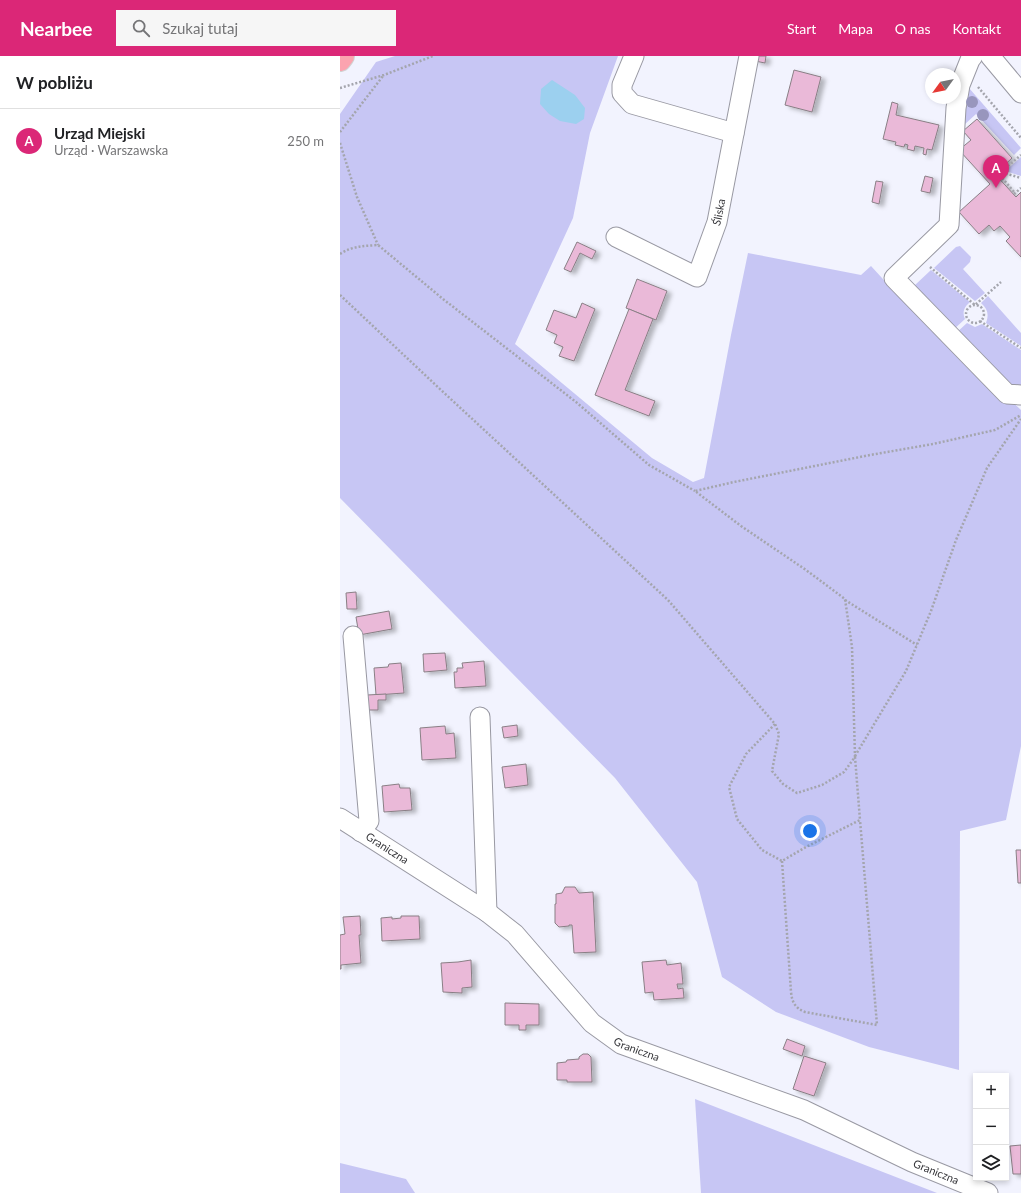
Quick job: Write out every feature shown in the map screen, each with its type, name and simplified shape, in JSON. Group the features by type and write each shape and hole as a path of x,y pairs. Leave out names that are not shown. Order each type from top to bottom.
{"main road":[{"path":"340,60 343,56"}],"street":[{"path":"634,56 622,85 622,93 632,104 734,133"},
{"name":"Śliska","path":"616,237 697,277 717,222 749,56"},
{"path":"990,56 1021,93"},
{"path":"970,61 960,85 956,108 949,225 894,278 1007,394 1021,395"},
{"path":"353,636 369,821 361,832"},
{"path":"480,716 487,912"},
{"name":"Graniczna","path":"340,818 487,912 516,934 592,1023 622,1044 804,1110 912,1162 988,1193"}],"path":[{"path":"340,88 384,75 434,56"},
{"path":"970,61 978,88 1021,138"},
{"path":"340,132 384,75"},
{"path":"340,144 357,197 378,245 443,299 576,402 649,465 695,491 741,526 806,570 845,600 917,645"},
{"path":"1021,155 1002,172 998,173 1014,194 1021,188"},
{"path":"1002,172 1021,178"},
{"path":"340,254 356,247 378,245"},
{"path":"918,256 975,305 982,308 984,313 980,321"},
{"path":"1000,282 975,305 968,307 966,316 972,322 980,321 1021,348"},
{"path":"340,295 440,390 668,600 775,724 779,734 772,771 783,784 798,793 822,785 844,772 855,757 906,671 931,611 956,540 987,468 1021,419"},
{"path":"695,491 995,430 1021,415"},
{"path":"782,861 790,992 794,1006 805,1012 877,1025 855,757 852,647 845,600"},
{"path":"775,724 746,754 729,788 737,819 762,850 782,861"},
{"path":"782,861 806,847 860,820"}],"shaded area":[{"path":"395,56 618,56 590,133 573,218 515,344 652,458 693,482 704,478 748,253 861,275 871,266 893,290 1021,410 1021,746 1006,820 960,831 959,1070 869,1047 776,1012 722,977 697,882 615,778 340,498 340,114 376,62"},
{"path":"552,80 575,95 585,108 584,119 576,124 560,121 549,114 540,104 541,89"},
{"path":"969,88 1021,148 1014,155 976,114 964,125 967,90"},
{"path":"1021,157 1021,176 1005,171"},
{"path":"960,246 971,257 970,262 963,269 985,293 975,301 934,268 956,247"},
{"path":"931,270 970,302 964,310 965,319 953,330 914,286"},
{"path":"988,296 1021,333 1021,346 986,323 987,312 981,303"},
{"path":"967,323 975,327 982,324 1021,350 1021,392 1015,391 956,333"},
{"path":"695,1099 937,1193 701,1193"},
{"path":"340,1163 406,1179 415,1193 340,1193"}],"building":[{"path":"756,56 766,56 765,63 755,61"},
{"path":"794,70 821,77 812,112 785,105"},
{"path":"892,102 898,104 896,115 939,125 932,150 927,149 926,155 923,154 924,148 915,146 914,151 907,149 908,145 905,144 904,147 895,145 896,142 883,139"},
{"path":"977,119 1012,158 995,174 1016,197 1021,192 1021,257 1006,241 1010,237 1000,226 994,231 989,225 979,234 959,212 990,184 959,150 971,140 963,131"},
{"path":"925,176 933,178 930,193 921,191"},
{"path":"876,181 883,182 879,204 872,202"},
{"path":"577,242 596,251 592,259 580,253 571,272 564,269"},
{"path":"637,279 667,291 656,320 626,308"},
{"path":"582,303 595,309 574,361 559,356 563,347 554,343 557,335 546,330 554,310 576,318"},
{"path":"629,309 653,319 625,390 655,401 649,416 595,395"},
{"path":"356,592 357,609 347,609 346,593"},
{"path":"389,611 392,629 359,635 356,617"},
{"path":"445,653 447,670 424,672 423,654"},
{"path":"484,661 486,686 455,688 454,672 457,672 457,668 463,668 462,663"},
{"path":"401,663 404,693 376,695 374,668 388,667 389,664"},
{"path":"386,694 386,700 378,700 378,710 368,710 367,695"},
{"path":"517,725 518,736 504,738 502,727"},
{"path":"445,726 446,734 454,733 456,758 422,760 420,728"},
{"path":"526,764 528,785 505,788 502,767"},
{"path":"399,784 400,788 410,788 412,810 384,812 382,786"},
{"path":"1016,850 1021,850 1021,883 1018,883"},
{"path":"565,887 575,887 579,893 593,892 596,952 574,953 572,925 559,927 555,923 556,894 562,893"},
{"path":"360,916 361,935 359,935 361,963 341,965 340,969 340,935 345,934 343,917"},
{"path":"401,916 419,916 420,939 382,941 381,918 392,917 392,919 401,918"},
{"path":"471,960 472,987 462,988 462,993 443,992 441,963"},
{"path":"666,960 667,965 681,963 683,984 677,984 678,989 683,988 684,998 654,1000 653,992 645,993 642,962"},
{"path":"505,1003 539,1004 539,1025 526,1025 526,1030 519,1030 519,1025 505,1025"},
{"path":"787,1039 805,1046 802,1056 783,1049"},
{"path":"583,1054 588,1054 591,1057 592,1082 567,1082 567,1080 557,1080 557,1063 579,1059 579,1057"},
{"path":"804,1056 826,1063 814,1096 793,1089"},
{"path":"1021,1145 1021,1174 1013,1174 1010,1146"}],"place":[{"name":"Urząd Miejski","path":"996,188"}]}
